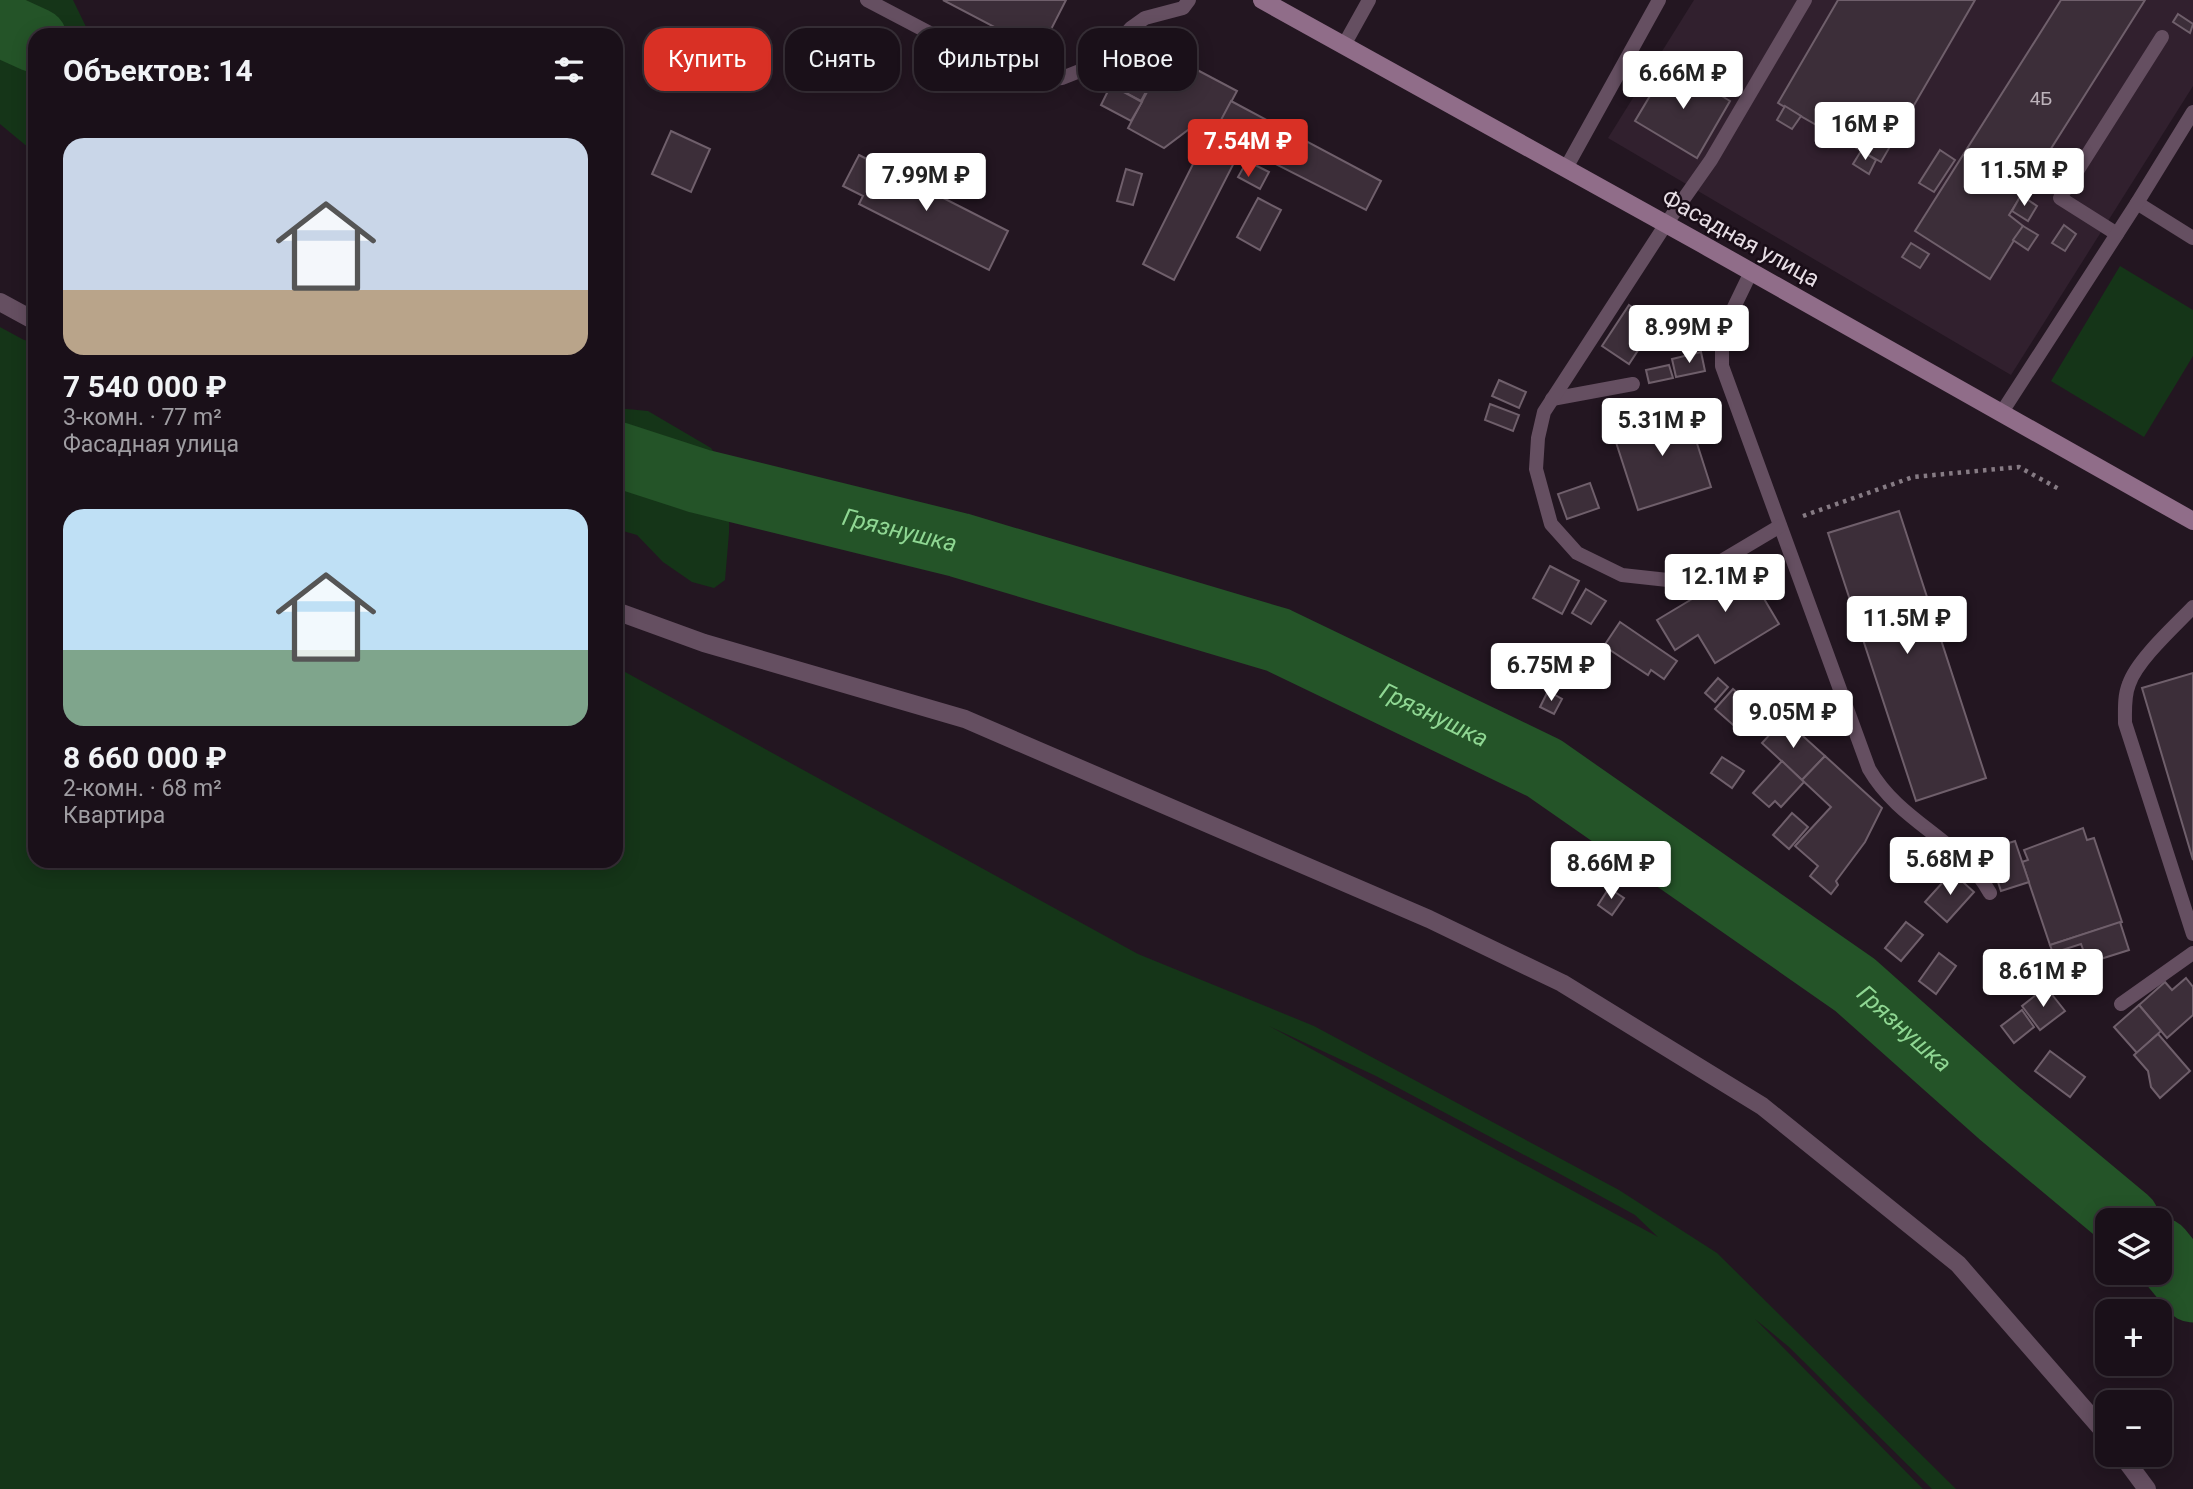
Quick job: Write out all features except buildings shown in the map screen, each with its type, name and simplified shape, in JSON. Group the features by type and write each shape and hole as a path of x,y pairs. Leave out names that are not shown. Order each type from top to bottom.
{"main road":[{"name":"Фасадная улица","path":"1262,0 2193,521"}],"street":[{"path":"0,302 28,317"},
{"path":"623,614 704,643 965,719 1429,919 1562,983 1762,1106 1958,1264 2095,1422"},
{"path":"2131,1467 2147,1489"}],"lane":[{"path":"867,0 1023,82 1062,78 1100,63 1131,28 1145,18 1183,8 1189,0"},
{"path":"1344,45 1368,0"},
{"path":"1566,168 1659,0"},
{"path":"1780,526 1686,582 1622,575 1577,553 1551,524 1536,469 1538,438 1544,412 1666,224 1711,160 1805,0"},
{"path":"2117,234 2060,198 2162,37"},
{"path":"2002,412 2193,112"},
{"path":"2137,203 2193,238"},
{"path":"1751,272 1722,332 1722,366 1869,769 1880,789 1910,818 1968,862 1990,893"},
{"path":"1552,399 1633,384"},
{"path":"2193,607 2138,667 2129,684 2125,704 2125,723 2193,934"},
{"path":"2121,1004 2193,953"}],"path":[{"path":"1780,526 1814,511 1913,477 2019,467 2059,489"}],"shaded area":[{"path":"1694,0 2193,0 2193,86 2011,375 1608,138"}],"green space":[{"path":"0,0 73,0 87,28 28,28 28,147 0,124"},
{"path":"2120,266 2193,310 2193,356 2144,437 2051,381"},
{"path":"0,327 28,341 28,868 623,868 623,671 1138,954 1314,1026 1619,1190 1717,1253 1956,1489 1932,1489 1789,1347 1755,1319 1923,1489 0,1489","holes":["1269,1026 1376,1076 1635,1215 1658,1237"]},
{"path":"623,409 648,411 711,448 730,476 725,580 714,588 692,582 663,562 637,535 623,531"}],"waterway":[{"name":"Грязнушка","path":"0,24 28,37"},
{"name":"Грязнушка","path":"623,456 699,481 959,545 1278,640 1544,768 1855,985 2000,1114 2113,1208"},
{"name":"Грязнушка","path":"2172,1265 2193,1290"}]}
